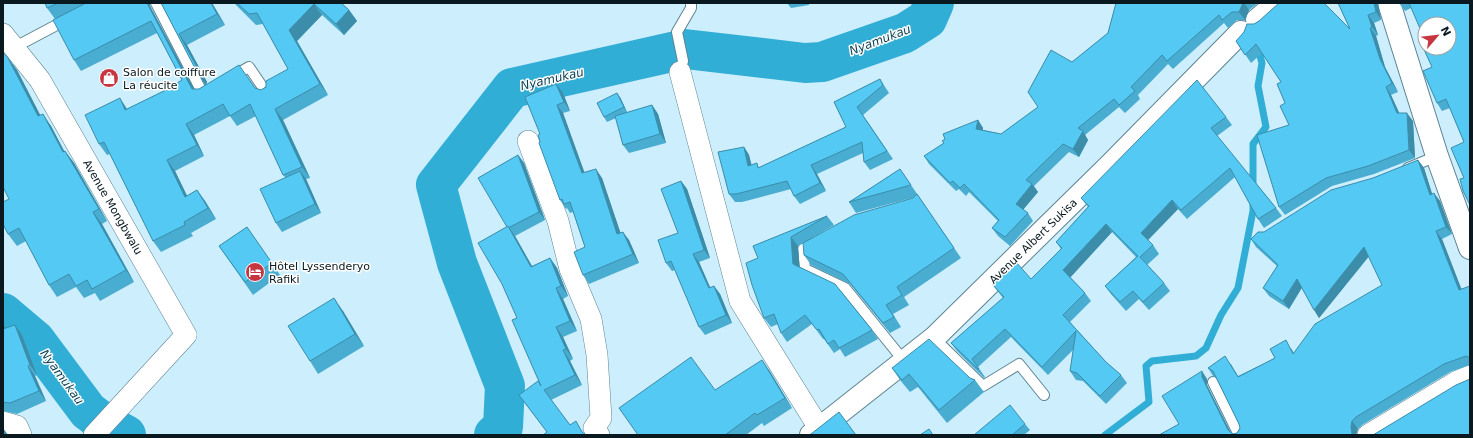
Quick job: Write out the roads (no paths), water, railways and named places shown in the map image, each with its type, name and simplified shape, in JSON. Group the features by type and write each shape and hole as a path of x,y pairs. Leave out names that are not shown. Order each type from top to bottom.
{"street":[{"name":"Avenue Albert Sukisa","path":"815,432 934,338 1249,26 1277,3"},
{"path":"1389,3 1437,156 1470,248"},
{"name":"Avenue Mongbwalu","path":"9,40 40,80 186,334 94,435"},
{"path":"682,66 740,301 815,432"},
{"path":"528,141 558,221 570,269 591,319 597,355 601,418 594,428 599,435"},
{"path":"1368,435 1456,382 1470,376"},
{"path":"3,422 17,426 21,435"}],"lane":[{"path":"156,3 203,94 249,67 268,95"},
{"path":"682,66 677,32 691,8 691,3"},
{"path":"9,40 81,13"},
{"path":"1396,172 1437,156"},
{"path":"824,238 803,249 805,269 845,288 904,361"},
{"path":"934,338 983,386 1018,364 1044,395"},
{"path":"1213,382 1239,435"}],"waterway":[{"name":"Nyamukau","path":"494,435 503,427 505,386 457,263 436,185 512,88 685,49 805,63 822,62 905,33 927,19 934,3"},
{"path":"1253,189 1253,144 1266,127 1258,86 1262,63 1257,45"},
{"path":"1105,435 1149,402 1146,366 1152,361 1196,356 1206,348 1221,315 1238,288 1253,211 1253,201"},
{"name":"Nyamukau","path":"3,313 35,340 88,411 104,423 126,435"}],"place":[{"name":"Salon de coiffure La réucite","path":"109,78"},
{"name":"Hôtel Lyssenderyo Rafiki","path":"255,272"}]}
